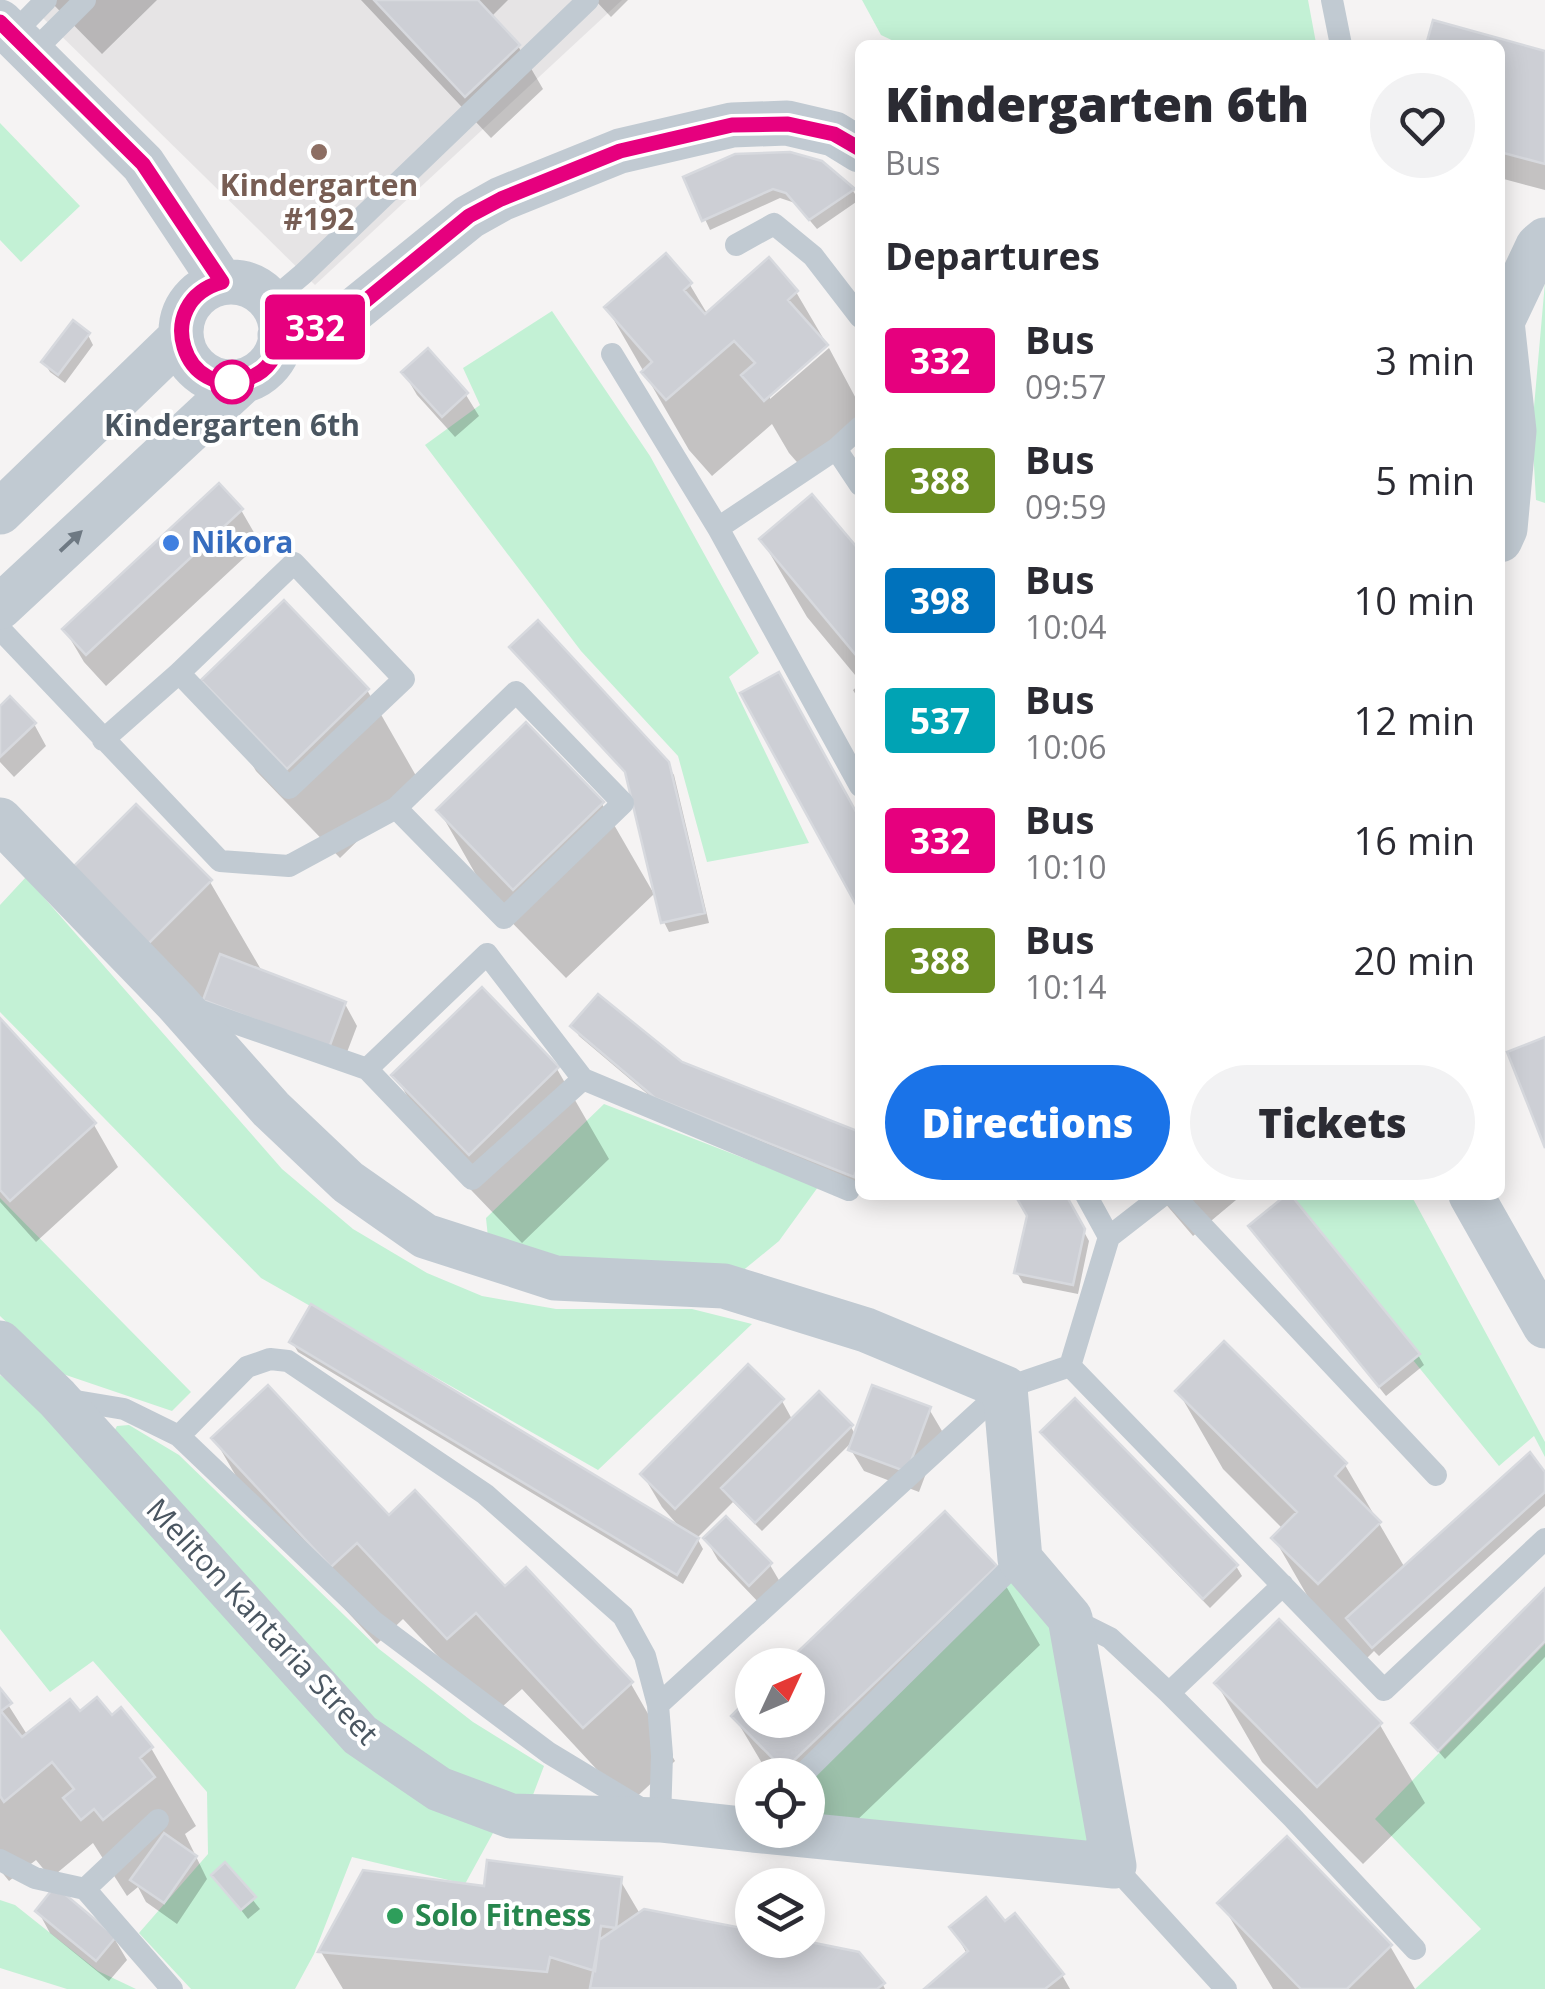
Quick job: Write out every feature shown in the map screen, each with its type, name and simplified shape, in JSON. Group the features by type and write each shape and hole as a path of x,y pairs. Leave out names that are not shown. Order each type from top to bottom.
{"street":[{"path":"15,36 143,164 222,282"},
{"path":"275,319 342,320 469,216 620,151 732,125 788,124 834,134 855,147"},
{"path":"1505,313 1538,246 1545,240"},
{"path":"0,512 180,338 188,306 199,293 222,282 249,286 275,319 277,352 267,367 243,381 0,607"},
{"path":"180,338 196,368 210,378 243,381"},
{"path":"1505,355 1514,431 1505,529"},
{"path":"0,820 177,1003 284,1122 348,1182 425,1236 555,1278 724,1286 866,1330 1005,1388 1020,1559 1070,1618 1114,1866"},
{"path":"1474,1200 1545,1326"},
{"name":"Meliton Kantaria Street","path":"0,1342 56,1398 360,1735 440,1789 511,1816 660,1820 735,1828"},
{"name":"Meliton Kantaria Street","path":"825,1837 1114,1866"}],"lane":[{"path":"15,36 46,0"},
{"path":"15,36 85,0"},
{"path":"275,319 588,0"},
{"path":"1332,0 1340,40"},
{"path":"736,244 774,224 812,256 855,311"},
{"path":"612,354 718,528 855,777"},
{"path":"718,528 836,449 855,432"},
{"path":"836,449 855,478"},
{"path":"103,740 294,563 404,679 289,788 179,673"},
{"path":"0,629 220,861 289,866 396,808 516,692 623,803 504,918 396,808"},
{"path":"367,1069 487,954 582,1079 850,1190"},
{"path":"177,1003 367,1069 472,1179 582,1079"},
{"path":"1089,1200 1109,1238"},
{"path":"1070,1366 1109,1238 1157,1200"},
{"path":"1178,1200 1436,1475"},
{"path":"56,1398 124,1408 178,1436 373,1620 549,1753 660,1820 662,1756 658,1705 645,1656 623,1616 485,1494 288,1361 270,1359 247,1366 178,1436"},
{"path":"658,1705 1005,1388 1070,1366"},
{"path":"1070,1366 1384,1690 1545,1539"},
{"path":"819,1758 1020,1559"},
{"path":"1169,1693 1283,1586"},
{"path":"1070,1618 1110,1638 1169,1693 1414,1949"},
{"path":"84,1889 158,1820"},
{"path":"0,1860 35,1878 84,1889 172,1989"},
{"path":"1114,1866 1226,1989"}],"shaded area":[{"name":"Kindergarten #192","path":"57,0 622,0 315,285 41,16"}],"green space":[{"path":"862,0 1308,0 1315,40 892,40 881,35"},
{"path":"0,123 80,206 21,262 0,240"},
{"path":"1545,282 1545,503 1536,500 1532,430"},
{"path":"552,311 650,456 759,653 729,677 809,843 707,862 678,756 581,651 425,445 480,405 463,368"},
{"path":"26,877 282,1169 353,1229 427,1273 482,1296 556,1309 692,1309 752,1324 598,1470 261,1278 0,1012 0,905"},
{"path":"604,1104 818,1187 779,1241 724,1286 490,1257 486,1218"},
{"path":"0,1198 191,1392 172,1411 60,1373 0,1316"},
{"path":"1283,1200 1414,1200 1545,1442 1545,1457 1534,1436 1499,1466"},
{"path":"0,1375 32,1397 493,1833 465,1884 352,1857 314,1954 295,1989 191,1989 139,1933 208,1854 207,1792 93,1661 50,1692 0,1629"},
{"path":"129,1425 179,1455 379,1649 473,1722 544,1766 528,1808 397,1748 112,1435 117,1426"},
{"path":"1020,1559 1085,1651 1114,1866 825,1832 825,1758"},
{"path":"1545,1644 1545,1989 1415,1989 1481,1929 1375,1819"},
{"path":"0,1900 15,1905 98,1971 136,1989 67,1989 0,1968"}],"building":[{"path":"374,0 478,0 520,45 465,97"},
{"path":"1433,20 1545,51 1545,164 1505,153 1505,40 1427,40"},
{"path":"790,152 822,161 855,189 809,220 786,193 773,189 702,221 683,177 735,154"},
{"path":"666,253 692,283 684,290 705,314 769,257 798,291 788,300 828,345 764,401 741,375 755,363 734,341 666,400 641,372 652,362 604,307"},
{"path":"73,320 90,333 58,375 41,362"},
{"path":"428,348 468,393 442,417 401,372"},
{"path":"219,483 243,509 86,655 62,629"},
{"path":"812,494 855,545 855,654 759,539"},
{"path":"284,600 369,689 287,769 201,680"},
{"path":"538,620 669,762 705,913 661,923 625,772 509,647"},
{"path":"779,672 855,810 855,903 740,693"},
{"path":"10,696 36,723 0,757 0,706"},
{"path":"526,722 604,802 513,890 436,810"},
{"path":"136,804 212,880 145,947 69,871"},
{"path":"220,954 346,1002 329,1048 203,1000"},
{"path":"482,987 559,1067 469,1155 391,1075"},
{"path":"598,994 682,1062 855,1130 854,1177 655,1098 570,1026"},
{"path":"0,1018 96,1123 10,1201 0,1190"},
{"path":"1545,1037 1545,1148 1507,1052"},
{"path":"1018,1200 1069,1200 1085,1229 1073,1285 1014,1273 1027,1216"},
{"path":"1280,1200 1295,1200 1420,1354 1379,1387 1248,1226"},
{"path":"311,1304 699,1538 677,1575 289,1342"},
{"path":"1224,1341 1347,1463 1335,1476 1381,1522 1318,1584 1271,1538 1297,1512 1175,1391"},
{"path":"748,1364 784,1399 675,1509 640,1474"},
{"path":"268,1385 389,1515 415,1490 505,1586 526,1567 633,1682 583,1728 476,1613 447,1639 357,1543 331,1567 211,1438"},
{"path":"872,1385 931,1407 907,1472 848,1450"},
{"path":"819,1391 853,1425 755,1523 721,1488"},
{"path":"1075,1398 1238,1565 1203,1599 1040,1432"},
{"path":"1530,1452 1545,1472 1545,1492 1372,1648 1346,1618"},
{"path":"945,1511 997,1566 825,1731 825,1648 802,1648"},
{"path":"726,1516 772,1563 749,1586 703,1538"},
{"path":"1545,1588 1545,1641 1438,1751 1411,1723"},
{"path":"1279,1619 1382,1723 1317,1787 1214,1683"},
{"path":"0,1688 12,1703 1,1711 22,1737 70,1699 80,1711 97,1697 112,1715 121,1707 153,1747 140,1758 155,1777 103,1820 94,1809 81,1820 63,1798 74,1789 52,1762 4,1802 0,1796"},
{"path":"753,1738 817,1738 797,1758 772,1758"},
{"path":"164,1833 197,1856 164,1903 130,1880"},
{"path":"1287,1836 1392,1945 1347,1989 1301,1989 1217,1903"},
{"path":"487,1860 622,1877 616,1928 601,1926 595,1971 550,1957 547,1972 318,1952 363,1870 484,1886"},
{"path":"225,1862 256,1897 241,1910 211,1875"},
{"path":"55,1886 116,1937 96,1961 35,1911"},
{"path":"986,1897 1005,1921 1015,1913 1064,1974 1045,1989 924,1989 968,1951 949,1927"},
{"path":"644,1909 735,1927 735,1958 825,1958 825,1945 859,1952 885,1983 877,1989 590,1988 599,1940"}],"bus line":[{"name":"332","path":"0,22 143,164 222,282 199,293 188,306 180,338 196,368 210,378 226,382 243,381 267,367 277,352 280,335 342,320 469,216 620,151 732,125 788,124 834,134 855,146"}],"place":[{"name":"Kindergarten #192","path":"319,152"},
{"name":"Kindergarten 6th","path":"232,382"},
{"name":"Nikora","path":"171,543"},
{"name":"Solo Fitness","path":"395,1916"}]}
